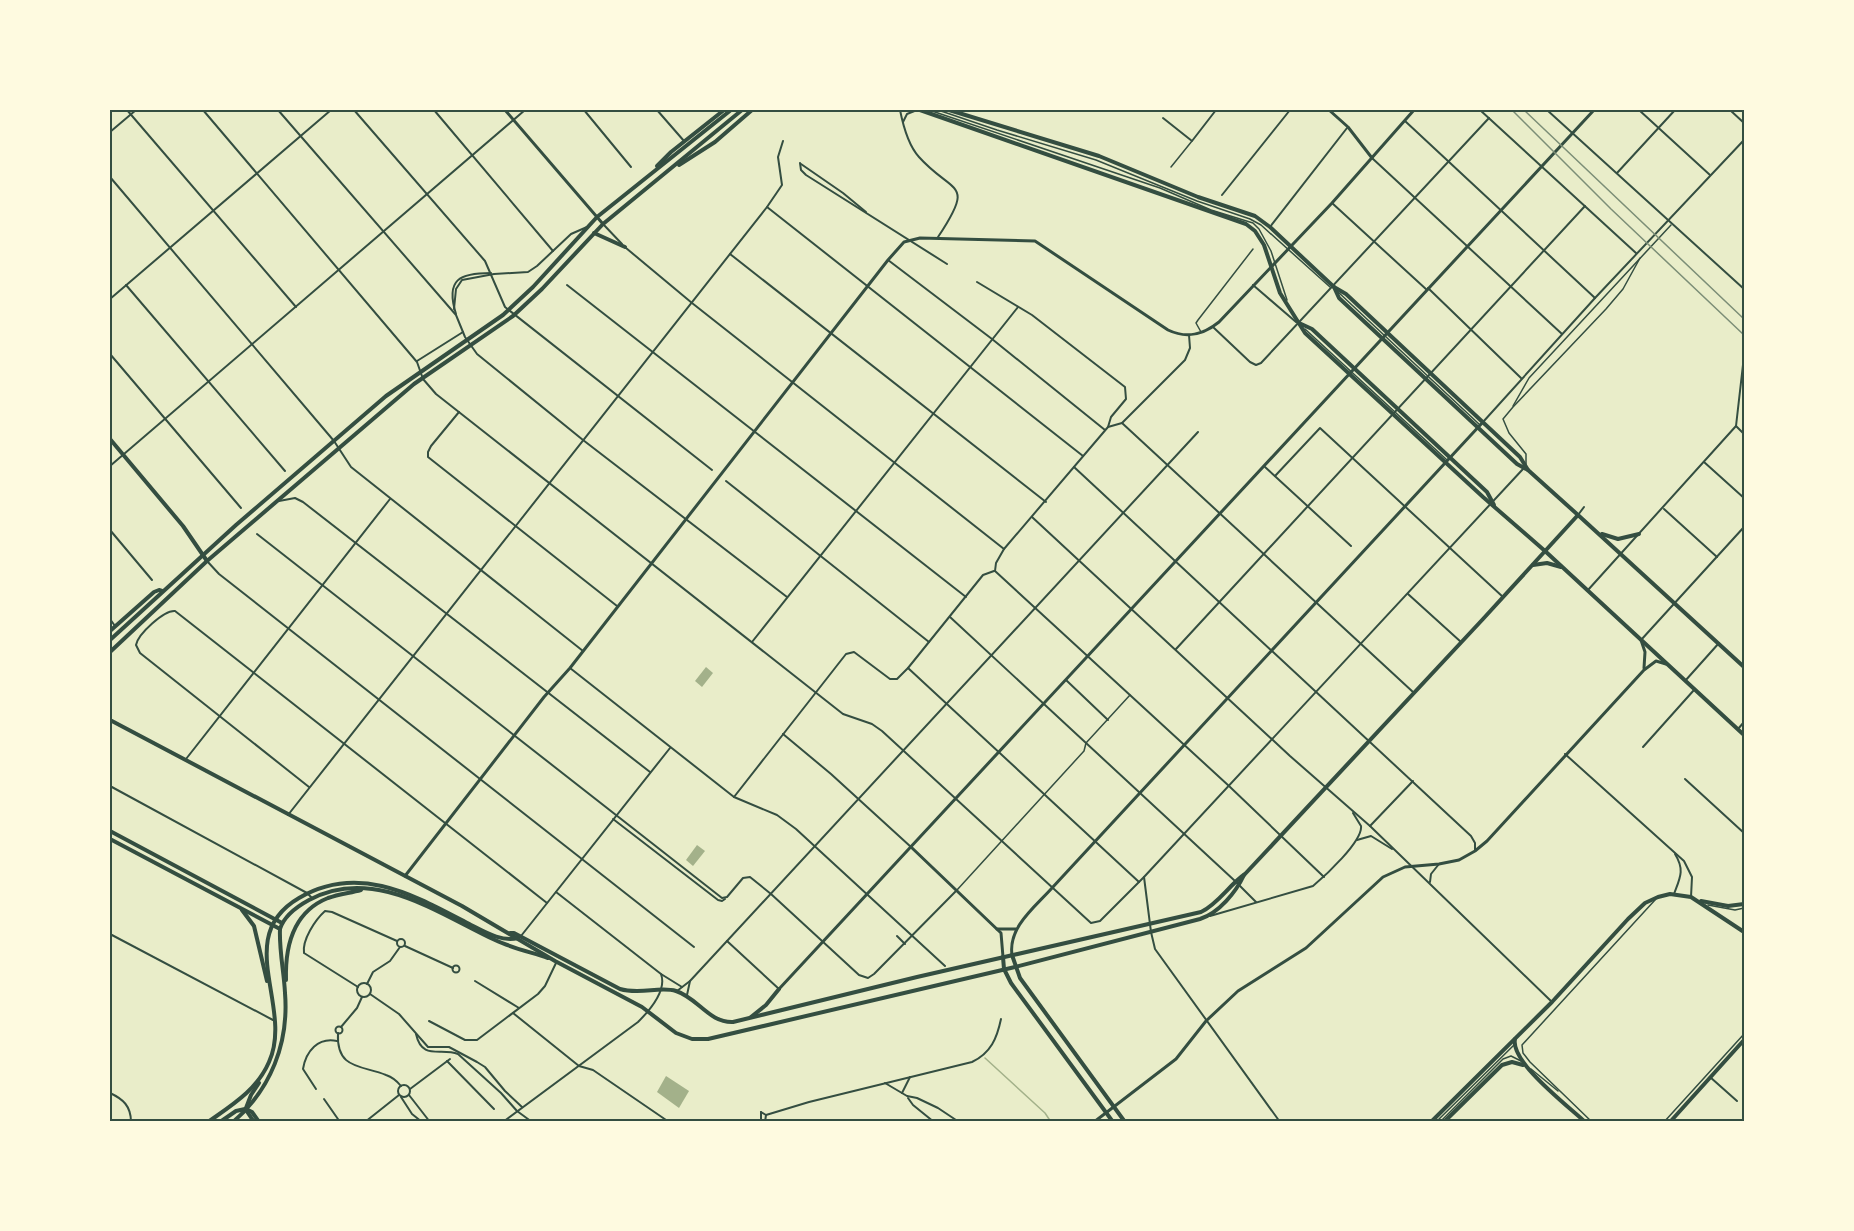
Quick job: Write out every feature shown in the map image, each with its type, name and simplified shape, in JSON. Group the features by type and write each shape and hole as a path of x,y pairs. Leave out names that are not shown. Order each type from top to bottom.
{"main road":[{"path":"655,169 664,158 724,110"},
{"path":"110,640 203,554 407,379 503,315 533,287 597,217 731,110"},
{"path":"110,652 207,561 423,377 498,327 522,308 603,224 742,110"},
{"path":"675,166 687,161 715,142 752,110"},
{"path":"918,110 1246,224 1255,231 1264,244 1274,264 1283,300 1305,333 1486,492 1493,504"},
{"path":"949,110 1099,156 1197,197 1249,214 1270,227 1333,288 1339,298 1384,336 1480,425 1520,457 1526,468 1622,553 1744,667"},
{"path":"594,233 625,247"},
{"path":"1333,288 1346,294 1384,336 1427,375"},
{"path":"1299,323 1312,329 1352,372 1744,735"},
{"path":"110,439 183,526 207,561"},
{"path":"110,720 510,933 620,988 634,992 677,992 722,1021 734,1022 1205,910 1245,874 1578,514"},
{"path":"1594,528 1606,536 1618,539 1639,534"},
{"path":"1533,565 1547,563 1564,569"},
{"path":"110,631 154,592 162,591"},
{"path":"110,831 282,923"},
{"path":"110,839 280,928"},
{"path":"273,1007 266,957 273,925 289,905 307,893 331,885 347,883 391,887 414,895 489,934 503,938 519,937 557,962 648,1011 676,1033 692,1039 708,1039 1016,967 1207,917 1240,885 1245,874"},
{"path":"285,995 286,953 289,939 296,925 311,908 325,899 364,889"},
{"path":"233,1122 254,1099 278,1059 286,1011 280,928 291,913 312,898 339,890 364,889 409,897 502,944 552,959"},
{"path":"1431,1122 1552,1002 1637,910 1658,897 1674,894 1728,906 1744,906"},
{"path":"1698,900 1744,932"},
{"path":"231,903 246,914 254,926 276,1021 276,1042 266,1069 246,1109 254,1122"},
{"path":"1012,955 1024,983 1125,1122"},
{"path":"1003,957 1004,969 1015,988 1113,1122"},
{"path":"748,1019 766,1005 779,989"},
{"path":"276,1021 286,1011"},
{"path":"1515,1039 1514,1045 1526,1067 1585,1122"},
{"path":"1670,1122 1744,1040"},
{"path":"1440,1122 1502,1065 1515,1063 1526,1067"},
{"path":"208,1122 247,1094 266,1069"},
{"path":"253,1113 254,1099"},
{"path":"220,1122 236,1111 246,1109 253,1113 259,1122"}],"street":[{"path":"127,110 296,307"},
{"path":"110,132 136,110"},
{"path":"203,110 417,362 421,375 429,386 843,714 876,727 1088,921 1094,923 1100,921 1185,834 1526,468 1526,454 1509,433 1503,419 1606,309 1623,289 1641,258"},
{"path":"278,110 456,315"},
{"path":"110,299 331,110"},
{"path":"354,110 485,261 503,305 712,470"},
{"path":"434,110 553,251"},
{"path":"505,110 625,247 692,303 1004,549"},
{"path":"110,466 207,380 296,307 525,110"},
{"path":"584,110 631,167"},
{"path":"657,110 684,141"},
{"path":"900,110 917,155 953,185 957,193 956,209 938,237"},
{"path":"903,122 907,114 918,110"},
{"path":"929,110 1160,188 1211,210 1253,223 1266,241 1274,264"},
{"path":"938,110 1096,160 1197,201 1250,219 1290,248"},
{"path":"1171,167 1216,110"},
{"path":"1222,195 1290,110"},
{"path":"1329,110 1348,127 1372,158 1563,334"},
{"path":"405,876 548,692 584,651 899,246 909,240 938,237 1035,241 1168,330 1181,335 1201,333 1213,327 1290,248 1414,110"},
{"path":"1480,110 1636,254"},
{"path":"1547,110 1744,289"},
{"path":"726,941 779,989 1594,110"},
{"path":"1639,110 1711,176"},
{"path":"1617,173 1676,110"},
{"path":"1730,110 1744,123"},
{"path":"1163,118 1192,141"},
{"path":"1213,327 1250,362 1256,365 1261,363 1489,118"},
{"path":"1405,121 1595,298"},
{"path":"1270,227 1348,127"},
{"path":"1012,955 1012,939 1016,929 1052,888 1229,699 1640,249 1744,140"},
{"path":"288,815 767,207 782,185 778,154 783,141"},
{"path":"870,216 843,193 800,163 801,170 806,175 870,216 947,264"},
{"path":"110,177 334,441 351,467 584,651"},
{"path":"1332,202 1521,378"},
{"path":"1175,650 1585,206"},
{"path":"767,207 1083,456"},
{"path":"1513,407 1529,378 1672,223"},
{"path":"588,226 571,234 528,272 492,274 467,278 460,282 456,289 454,309 468,343 477,354 584,440 787,597"},
{"path":"1201,333 1196,323 1253,249"},
{"path":"730,254 1046,502"},
{"path":"888,260 1107,428"},
{"path":"977,282 1032,315 1121,383 1127,395 1109,420 1107,428 1004,549 996,563 995,571"},
{"path":"126,285 285,471"},
{"path":"567,285 966,597"},
{"path":"1253,285 1299,323"},
{"path":"752,642 1017,307"},
{"path":"417,362 463,332"},
{"path":"1107,428 1122,423 1185,360 1190,348 1189,335"},
{"path":"110,354 241,508"},
{"path":"1587,591 1736,426 1743,385 1744,356"},
{"path":"459,412 431,446 427,455 617,606"},
{"path":"1122,423 1414,693"},
{"path":"1736,426 1744,434"},
{"path":"1275,476 1320,428 1503,597"},
{"path":"677,992 771,894 1198,432"},
{"path":"1704,462 1744,498"},
{"path":"1264,466 1351,546"},
{"path":"1074,468 1177,561 1471,836 1475,843 1475,851"},
{"path":"726,481 929,642"},
{"path":"277,502 298,499 650,772"},
{"path":"185,760 390,499"},
{"path":"1578,514 1584,507"},
{"path":"1663,508 1717,557"},
{"path":"1032,517 1273,740 1370,826 1552,1002"},
{"path":"1644,670 1646,656 1641,640 1744,527"},
{"path":"110,530 152,579"},
{"path":"257,534 514,737 726,899"},
{"path":"207,561 219,574 694,947"},
{"path":"734,797 846,654 852,651 890,679 895,680 908,668 983,574 995,571"},
{"path":"995,571 1229,786 1324,877"},
{"path":"1408,594 1461,642"},
{"path":"310,788 140,653 136,645 139,637 163,614 174,611 547,903"},
{"path":"950,617 1256,902"},
{"path":"110,619 115,626"},
{"path":"1685,681 1719,643"},
{"path":"1094,1122 1176,1059 1206,1021 1238,991 1306,948 1383,876 1411,866 1459,860 1475,851 1487,841 1644,670 1656,661 1666,664"},
{"path":"570,668 734,797 777,815 815,846 945,966"},
{"path":"908,668 1139,882"},
{"path":"1066,680 1108,720"},
{"path":"1643,747 1694,690"},
{"path":"613,819 718,900 726,899 745,877 752,878 855,972 865,978 874,974 956,891 1084,751 1086,743 1130,695"},
{"path":"1738,729 1744,722"},
{"path":"783,734 858,799 997,929 1002,937 1003,957"},
{"path":"519,937 671,747"},
{"path":"1565,754 1684,861 1690,871 1691,897"},
{"path":"1685,779 1744,833"},
{"path":"1370,826 1413,781"},
{"path":"110,786 307,893 312,898"},
{"path":"1207,917 1306,889 1324,877 1361,833 1361,826 1350,809"},
{"path":"1357,840 1371,837 1397,852"},
{"path":"1674,852 1681,863 1682,870 1674,894"},
{"path":"1430,884 1431,874 1439,864"},
{"path":"1144,877 1155,949 1280,1122"},
{"path":"556,892 661,974 682,987"},
{"path":"1592,1122 1525,1057 1521,1049 1523,1042 1658,897"},
{"path":"1704,905 1735,910 1744,906"},
{"path":"358,987 304,953 303,947 320,916 325,912 332,912 397,941 403,940 405,946"},
{"path":"997,929 1016,929"},
{"path":"110,934 276,1021"},
{"path":"897,936 905,944"},
{"path":"397,941 400,947"},
{"path":"367,984 373,972 390,961 400,947 405,946 453,968"},
{"path":"429,1021 465,1040 472,1041 542,990 557,962"},
{"path":"504,1122 633,1026 648,1011 659,991 663,982 661,974"},
{"path":"475,981 519,1008"},
{"path":"687,997 690,981"},
{"path":"358,987 360,984 367,984"},
{"path":"367,984 370,987 370,994"},
{"path":"358,987 358,994 362,997"},
{"path":"362,997 370,994"},
{"path":"370,994 399,1014 428,1047 454,1048 481,1064 522,1107"},
{"path":"362,997 357,1008 341,1027 342,1032 338,1033 342,1055 350,1064 386,1075 410,1089"},
{"path":"513,1013 579,1066 593,1070 669,1122"},
{"path":"763,1122 761,1112 766,1114 977,1059 993,1044 1001,1019"},
{"path":"416,1034 419,1042 428,1051 434,1053 450,1051 458,1054 501,1093 517,1112 532,1122"},
{"path":"1664,1122 1744,1034"},
{"path":"316,1089 303,1070 306,1059 319,1042 328,1039 338,1041"},
{"path":"1440,1122 1514,1045"},
{"path":"1440,1122 1503,1059 1511,1056 1566,1097"},
{"path":"430,1122 409,1095 410,1089 449,1060 494,1109"},
{"path":"902,1093 910,1077"},
{"path":"1710,1077 1737,1101"},
{"path":"885,1083 907,1096 928,1103 959,1122"},
{"path":"402,1086 398,1090 400,1096 412,1114 422,1122"},
{"path":"110,1093 126,1104 130,1111 131,1122"},
{"path":"365,1122 400,1096 409,1095"},
{"path":"907,1096 913,1105 934,1122"},
{"path":"324,1099 340,1122"}],"shaded area":[{"path":"706,667 713,673 702,687 695,681"},
{"path":"697,845 705,851 693,866 686,860"},
{"path":"666,1076 689,1091 679,1108 657,1092"}],"waterway":[{"path":"985,1058 1045,1113 1051,1122"}],"railway":[{"path":"1512,110 1611,209 1744,335"},
{"path":"1524,110 1744,319"}]}
